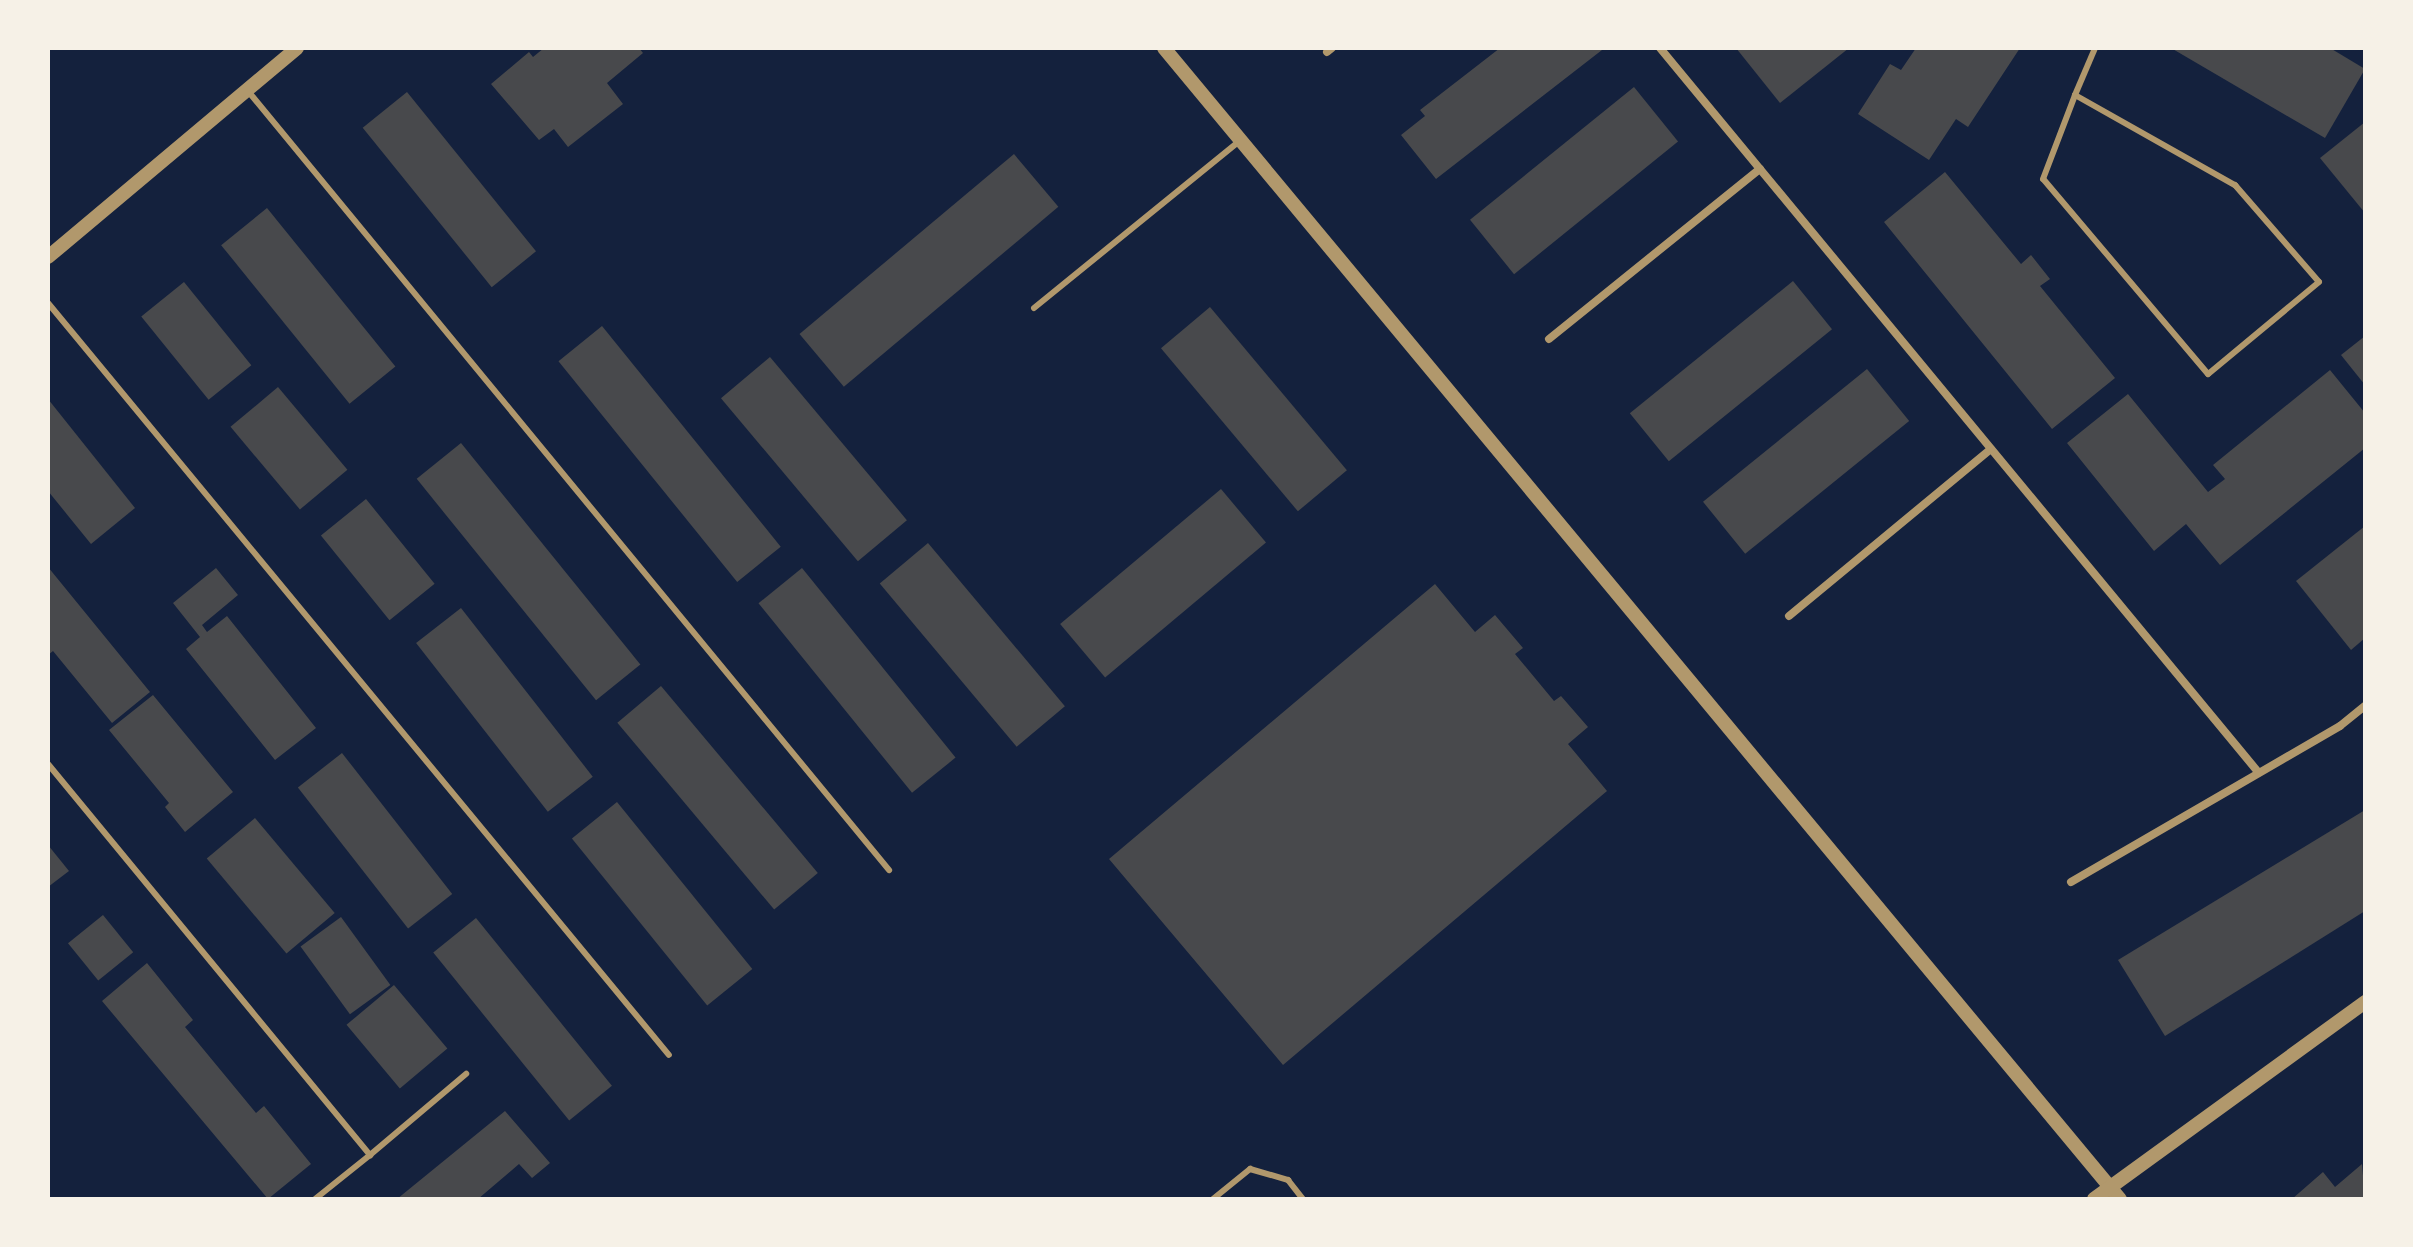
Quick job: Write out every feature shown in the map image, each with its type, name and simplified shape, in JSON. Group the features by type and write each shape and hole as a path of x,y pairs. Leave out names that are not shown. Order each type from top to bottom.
{"street":[{"path":"48,257 297,48"},
{"path":"1164,48 2120,1199"},
{"path":"1660,48 2259,773"},
{"path":"1549,339 1760,169"},
{"path":"1789,616 1991,449"},
{"path":"2071,882 2259,773 2365,706"},
{"path":"2094,1199 2365,1002"}],"lane":[{"path":"2075,95 2235,185 2319,282 2208,374 2043,179 2075,95 2095,48"},
{"path":"248,90 889,870"},
{"path":"1034,308 1241,140"},
{"path":"48,303 669,1055"},
{"path":"48,764 370,1155"},
{"path":"315,1199 466,1074"},
{"path":"1213,1199 1250,1169 1288,1180 1303,1199"}],"building":[{"path":"544,48 639,48 643,53 607,83 623,104 568,147 554,129 539,140 491,84 529,52 533,57"},
{"path":"1500,48 1602,50 1436,179 1401,135 1425,116 1420,110"},
{"path":"1736,48 1849,48 1780,103"},
{"path":"1916,48 2020,48 1968,127 1956,119 1929,160 1858,114 1890,64 1901,70"},
{"path":"2171,48 2330,48 2365,69 2325,138"},
{"path":"1634,87 1678,141 1514,274 1470,220"},
{"path":"407,92 536,251 492,287 363,128"},
{"path":"2365,122 2365,213 2320,158"},
{"path":"1014,154 1058,207 844,387 800,334"},
{"path":"1945,172 2021,264 2031,255 2050,279 2040,286 2115,378 2052,429 1884,222"},
{"path":"267,208 395,367 350,404 221,245"},
{"path":"1793,281 1832,329 1669,461 1630,413"},
{"path":"184,282 251,365 209,400 141,317"},
{"path":"1210,307 1347,470 1298,511 1161,348"},
{"path":"602,326 781,547 737,582 558,361"},
{"path":"2365,336 2365,385 2341,355"},
{"path":"770,357 907,520 858,561 721,398"},
{"path":"1867,369 1909,421 1745,554 1703,502"},
{"path":"2330,370 2365,413 2365,448 2220,565 2186,524 2154,551 2067,443 2128,394 2208,492 2225,479 2213,465"},
{"path":"278,387 347,470 300,510 231,427"},
{"path":"48,399 135,508 91,544 48,491"},
{"path":"461,443 640,664 596,700 417,479"},
{"path":"1221,489 1266,543 1105,678 1060,624"},
{"path":"366,499 435,584 390,620 321,536"},
{"path":"2365,526 2365,638 2351,650 2296,581"},
{"path":"928,543 1065,706 1017,747 880,583"},
{"path":"48,567 150,692 112,723 53,651 48,655"},
{"path":"216,568 238,595 202,625 207,632 227,616 316,728 275,760 186,649 200,637 173,603"},
{"path":"802,568 956,758 912,793 758,603"},
{"path":"1435,584 1475,632 1495,615 1523,648 1515,654 1554,701 1561,696 1588,727 1568,744 1607,791 1283,1065 1109,859"},
{"path":"461,608 593,777 548,812 416,643"},
{"path":"661,686 818,873 774,910 617,723"},
{"path":"153,695 233,792 185,832 165,807 169,803 109,730"},
{"path":"342,753 452,894 408,929 298,787"},
{"path":"617,802 752,969 707,1006 572,839"},
{"path":"2365,810 2365,911 2165,1036 2118,960"},
{"path":"255,818 335,913 286,953 207,858"},
{"path":"48,845 69,871 48,887"},
{"path":"103,915 133,952 98,981 68,943"},
{"path":"341,917 390,985 350,1014 301,946"},
{"path":"476,918 612,1086 569,1120 433,953"},
{"path":"147,963 193,1020 185,1027 256,1113 264,1106 311,1164 268,1199 102,1001"},
{"path":"394,985 447,1049 400,1088 347,1025"},
{"path":"505,1111 550,1163 532,1178 519,1164 478,1199 397,1199"},
{"path":"2362,1164 2365,1199 2292,1199 2323,1172 2335,1187"}]}
